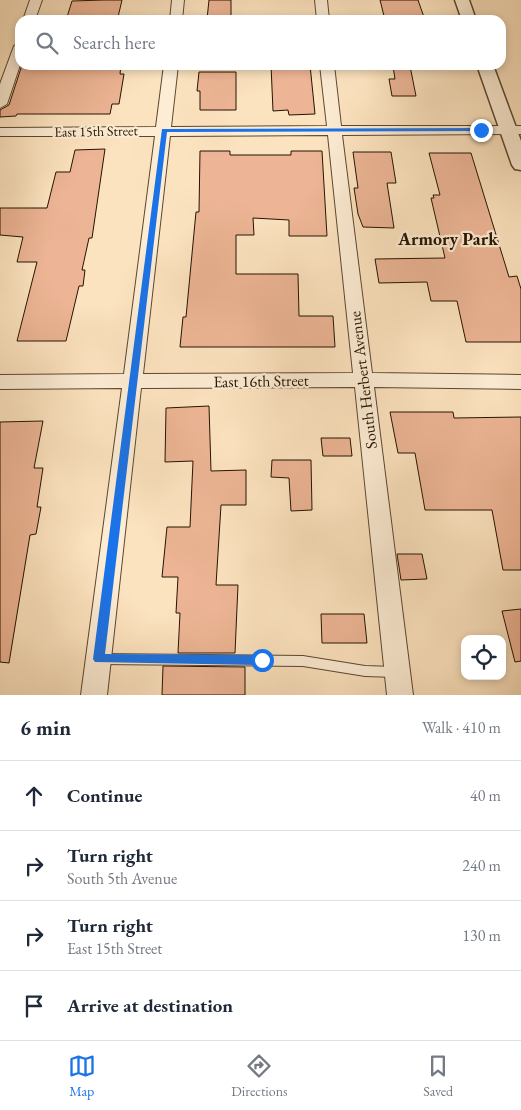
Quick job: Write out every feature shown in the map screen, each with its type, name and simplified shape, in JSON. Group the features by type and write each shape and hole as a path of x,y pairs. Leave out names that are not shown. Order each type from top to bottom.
{"street":[{"path":"31,15 36,0"},
{"path":"176,15 178,0"},
{"path":"321,0 322,15"},
{"path":"462,0 467,15"},
{"path":"0,104 15,60"},
{"path":"94,695 170,70"},
{"name":"South Herbert Avenue","path":"328,70 400,695"},
{"path":"487,70 514,130 521,165"},
{"name":"East 15th Street","path":"0,132 514,130"},
{"name":"East 16th Street","path":"0,382 364,380 521,382"}],"lane":[{"path":"99,659 303,661 365,671 397,672"}],"building":[{"path":"122,0 118,15 68,15 72,1"},
{"path":"209,0 231,0 231,15 207,15"},
{"path":"380,0 418,0 423,15 384,15"},
{"path":"20,70 120,70 120,74 124,74 119,104 112,104 110,114 17,114 16,116 0,117 0,110 9,105"},
{"path":"271,70 311,70 315,114 289,115 288,110 273,111"},
{"path":"394,70 411,70 416,96 392,96 389,79 395,79"},
{"path":"199,72 236,72 236,110 200,110 200,91 197,91"},
{"path":"105,149 92,238 89,238 82,270 85,270 83,286 79,286 66,341 17,341 37,262 17,262 23,237 0,235 0,208 47,208 56,172 70,172 75,150"},
{"path":"200,151 230,151 230,155 291,155 291,151 322,151 327,236 289,236 289,220 253,218 254,235 236,235 236,274 298,274 299,316 333,316 335,347 180,347 183,317 186,317 196,212 199,212"},
{"path":"353,152 391,152 396,183 387,183 394,228 363,227 358,214 354,188 358,188"},
{"path":"429,153 471,153 509,277 517,276 521,289 521,342 466,342 457,301 431,301 427,282 379,283 375,259 445,258 431,198 434,198 433,195 440,195"},
{"path":"209,406 211,471 246,470 246,505 221,505 216,585 238,585 235,653 178,653 180,613 176,613 178,577 162,577 167,527 190,527 193,461 165,462 166,408"},
{"path":"390,412 453,412 454,418 521,417 521,570 503,570 492,510 425,510 415,453 398,453"},
{"path":"43,421 34,468 43,468 37,507 41,507 36,534 30,535 9,663 0,662 0,422"},
{"path":"321,438 350,438 352,456 323,456"},
{"path":"272,460 311,460 312,510 291,511 289,478 271,477"},
{"path":"397,554 422,554 427,579 401,580"},
{"path":"521,609 521,661 515,662 502,611"},
{"path":"321,614 364,614 367,643 322,643"},
{"path":"163,666 245,667 245,695 162,695"}],"district":[{"name":"Armory Park","path":"448,238"}],"route":[{"path":"262,660 99,659 164,131 481,130"}]}
